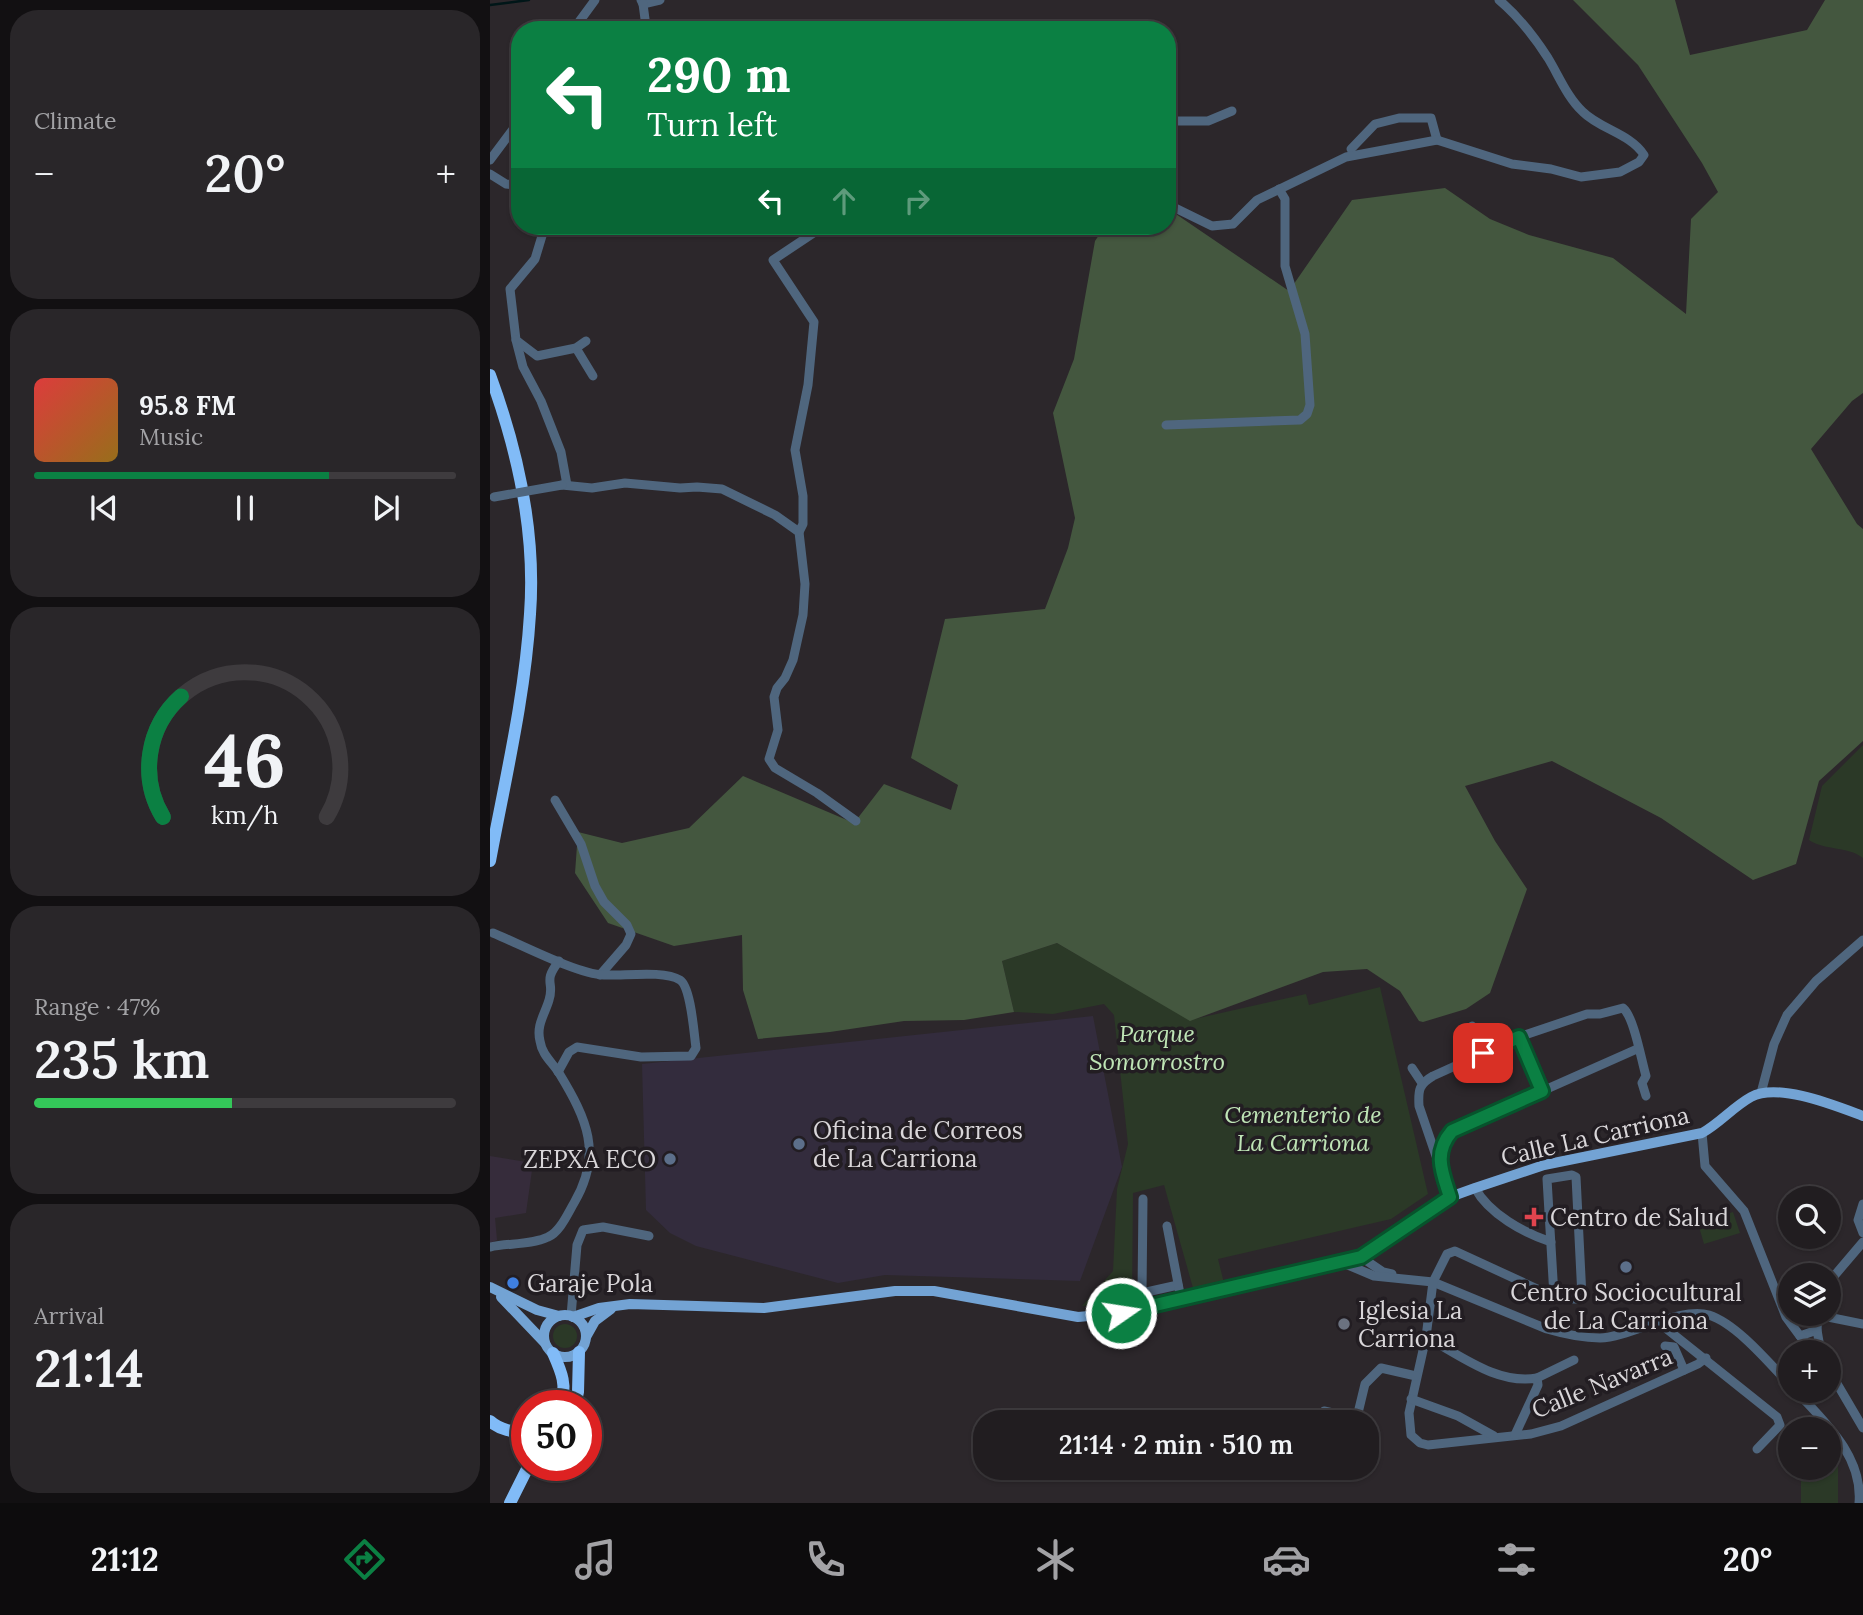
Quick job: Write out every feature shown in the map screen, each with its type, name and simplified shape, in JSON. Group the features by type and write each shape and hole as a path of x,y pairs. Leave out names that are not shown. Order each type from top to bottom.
{"highway":[{"path":"490,375 505,414 521,475 530,555 530,613 517,719 490,861"},
{"path":"578,1390 579,1352"},
{"path":"553,1353 565,1390"},
{"path":"490,1421 495,1426 511,1432"},
{"path":"510,1503 521,1481"}],"main road":[{"path":"1761,1093 1784,1093 1840,1107 1863,1116"},
{"name":"Calle La Carriona","path":"572,1316 599,1308 655,1304 764,1308 895,1291 934,1291 1077,1317 1121,1313 1361,1257 1450,1197 1544,1165 1702,1133 1750,1097 1761,1093"},
{"path":"492,1289 537,1310 572,1316 583,1325 586,1337"},
{"path":"492,1289 553,1353 563,1357 579,1352 599,1317 619,1306"},
{"path":"544,1342 546,1325 559,1315"}],"street":[{"path":"580,21 595,0"},
{"path":"645,19 642,2 660,0"},
{"path":"1176,208 1212,226 1233,224 1257,200 1346,158 1437,140 1512,164 1551,169 1581,177 1620,172 1639,162 1644,155 1639,147 1581,111 1561,83 1548,57 1499,0"},
{"path":"1176,121 1208,121 1232,111"},
{"path":"1351,149 1375,124 1399,118 1431,118 1437,140"},
{"path":"490,160 511,132"},
{"path":"490,174 511,185"},
{"path":"1166,425 1300,420 1307,414 1310,405 1305,334 1285,267 1285,199 1279,189"},
{"path":"543,235 535,259 510,289 516,340 523,367 541,401 561,452 565,485"},
{"path":"810,235 773,260 814,323 808,385 795,450 803,496 803,524 799,532 805,584 803,615 793,660 774,697 778,730 769,759 775,768 856,821"},
{"path":"516,340 537,356 576,348 586,341"},
{"path":"576,348 593,376"},
{"path":"492,497 565,485 592,488 625,483 722,489 775,515 799,532"},
{"path":"555,800 581,844 595,886 604,902 627,925 631,934 626,945 600,975"},
{"path":"493,933 600,975 661,976 680,980 687,989 696,1048 691,1056 641,1057 577,1047 569,1052 558,1072"},
{"path":"1761,1093 1774,1044 1787,1015 1816,981 1863,940"},
{"path":"490,1247 549,1237 563,1220 589,1172 591,1158 587,1133 558,1072 546,1057 539,1041 540,1022 549,1000 548,979 559,961"},
{"path":"1450,1197 1419,1106 1418,1092 1422,1083 1519,1037 1587,1014 1600,1014 1623,1007 1630,1014 1646,1076 1642,1083 1646,1096"},
{"path":"1472,1026 1483,1053"},
{"path":"1519,1037 1542,1091"},
{"path":"1439,1162 1440,1150 1452,1131 1637,1049"},
{"path":"1412,1068 1422,1083"},
{"path":"1702,1133 1705,1166 1744,1211 1786,1317 1804,1340"},
{"path":"1544,1165 1554,1296"},
{"path":"1496,1437 1458,1416 1411,1399 1426,1337 1433,1282 1447,1254 1455,1251 1559,1299 1580,1299 1583,1292 1576,1177 1572,1175 1547,1179"},
{"path":"1475,1188 1480,1196 1516,1228 1551,1242"},
{"path":"1143,1199 1142,1293 1178,1285"},
{"path":"1863,1204 1858,1220 1863,1233"},
{"path":"1167,1226 1181,1300"},
{"path":"572,1316 577,1245 583,1230 603,1227 649,1236"},
{"path":"1841,1268 1863,1242"},
{"path":"1361,1257 1383,1272 1433,1282 1564,1334 1601,1338 1658,1322 1692,1315 1709,1315 1732,1329 1778,1373"},
{"path":"1343,1263 1374,1276 1420,1280"},
{"path":"1841,1320 1863,1324"},
{"path":"1658,1322 1777,1417 1780,1425 1757,1448"},
{"path":"1817,1326 1818,1340"},
{"path":"1800,1336 1817,1330"},
{"path":"1426,1337 1499,1377 1525,1380 1537,1378 1574,1360"},
{"path":"1665,1346 1674,1347 1684,1370"},
{"name":"Calle Navarra","path":"1411,1399 1411,1435 1420,1443 1428,1445 1531,1434 1561,1426 1706,1358"},
{"path":"1359,1410 1365,1384 1381,1368 1416,1376"},
{"path":"1515,1435 1538,1385 1537,1378"},
{"path":"1841,1390 1863,1427"},
{"path":"1807,1403 1852,1454 1863,1479 1859,1503"}],"shaded area":[{"path":"1093,1016 1122,1167 1080,1281 885,1275 838,1283 696,1246 670,1233 646,1210 642,1064"},
{"path":"490,1156 533,1163 526,1213 495,1218 497,1240 490,1243"}],"green space":[{"path":"1573,0 1675,0 1690,55 1807,30 1825,0 1863,0 1863,393 1852,401 1811,449 1857,524 1863,529 1863,741 1819,781 1796,864 1753,880 1661,818 1552,761 1465,786 1495,841 1527,889 1490,993 1466,1009 1423,1022 1419,1021 1400,991 1367,969 1323,972 1190,1021 1057,943 1002,961 1014,1012 964,1020 904,1021 758,1039 743,990 742,935 674,946 608,923 575,873 578,832 622,843 689,828 743,776 854,823 884,784 951,810 958,785 911,758 945,619 1045,609 1068,548 1075,518 1053,413 1074,359 1095,241 1099,235 1176,235 1176,214 1289,291 1352,200 1445,188 1490,219 1529,235 1613,258 1686,314 1691,219 1718,192 1638,65"},
{"path":"1863,745 1863,858 1809,840 1822,786"},
{"name":"Cementerio de La Carriona","path":"1057,943 1190,1020 1306,994 1309,1005 1380,987 1428,1194 1391,1219 1218,1259 1224,1283 1193,1288 1164,1185 1133,1193 1132,1301 1082,1306 1113,1271 1117,1189 1128,1144 1114,1015 1104,1004 1053,1014 1014,1012 1002,961"},
{"path":"1733,1212 1740,1233 1704,1244 1698,1223"},
{"path":"565,1324 574,1327 577,1336 574,1345 565,1348 556,1345 553,1336 556,1327"},
{"path":"1801,1480 1838,1480 1838,1503 1801,1503"}],"waterway":[{"path":"490,5 529,0"}],"place":[{"name":"Oficina de Correos de La Carriona","path":"799,1144"},
{"name":"ZEPXA ECO","path":"670,1159"},
{"name":"Centro de Salud","path":"1534,1217"},
{"name":"Centro Sociocultural de La Carriona","path":"1626,1267"},
{"name":"Garaje Pola","path":"513,1283"},
{"name":"Iglesia La Carriona","path":"1344,1324"}],"route":[{"path":"1121,1313 1361,1257 1450,1197 1439,1162 1445,1139 1452,1131 1542,1091 1519,1037 1483,1053"}],"park label":[{"name":"Parque Somorrostro","path":"1157,1047"}]}
